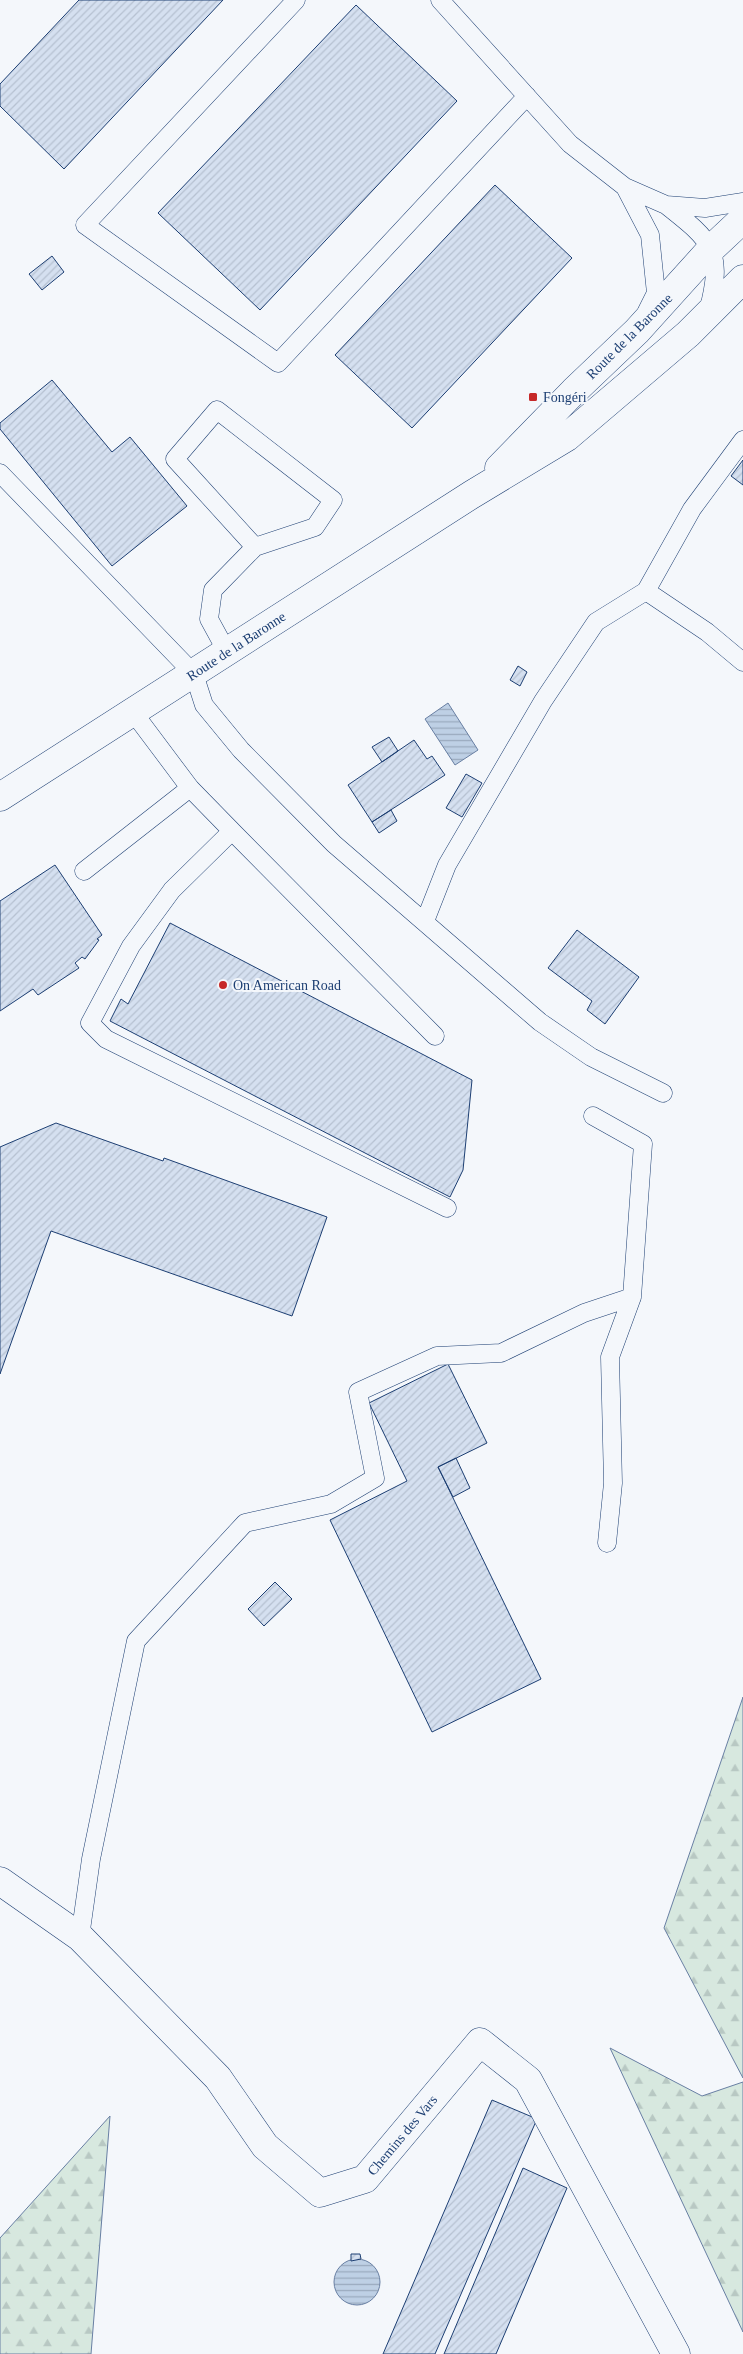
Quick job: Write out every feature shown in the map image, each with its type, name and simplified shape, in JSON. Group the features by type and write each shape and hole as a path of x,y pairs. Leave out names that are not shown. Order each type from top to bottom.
{"main road":[{"name":"Route de la Baronne","path":"471,495 574,391 637,331 712,248 743,219"},
{"name":"Route de la Baronne","path":"0,797 471,495 567,437 707,317 743,279"},
{"name":"Chemins des Vars","path":"0,1881 80,1937 218,2078 265,2146 320,2193 365,2179 480,2042 528,2080 676,2354"}],"lane":[{"path":"296,0 84,225 278,363 527,96"},
{"path":"440,0 570,144 625,187 666,205 699,231 712,248 716,260 714,287 707,317"},
{"path":"625,187 650,235 656,293 637,331"},
{"path":"666,205 705,208 743,202"},
{"path":"227,652 209,619 213,590 255,547 315,526 333,500 217,410 175,459 255,547"},
{"path":"425,921 447,864 548,693 596,622 646,591 692,510 743,440"},
{"path":"0,473 194,674 204,705 241,750 334,844 540,1022 591,1057 663,1094"},
{"path":"646,591 707,632 743,662"},
{"path":"133,712 190,788 435,1036"},
{"path":"84,871 190,788"},
{"path":"232,831 172,890 130,946 90,1022 106,1039 447,1208"},
{"path":"593,1116 643,1144 632,1298 610,1357 613,1483 607,1543"},
{"path":"80,1937 91,1859 136,1641 245,1523 331,1504 374,1478 358,1392 438,1356 501,1353 584,1314 632,1298"}],"green space":[{"path":"743,1697 743,2078 664,1928"},
{"path":"610,2048 702,2096 743,2082 743,2332"},
{"path":"110,2116 91,2354 0,2354 0,2238"}],"water":[{"path":"448,703 478,750 455,765 425,719"},
{"path":"353,2259 361,2259 370,2263 376,2269 380,2282 376,2295 370,2301 361,2305 353,2305 344,2301 338,2295 334,2286 334,2278 338,2269 344,2263"}],"building":[{"path":"79,0 223,0 64,169 0,106 0,84"},
{"path":"356,5 457,101 260,310 158,213"},
{"path":"495,185 572,258 412,428 335,355"},
{"path":"52,256 64,272 42,290 29,274"},
{"path":"52,380 112,452 130,437 187,506 112,566 0,429 0,423"},
{"path":"743,460 743,485 731,476"},
{"path":"518,666 527,672 520,686 510,680"},
{"path":"389,737 398,751 382,762 372,747"},
{"path":"414,740 427,759 432,756 445,775 372,822 348,785"},
{"path":"466,774 482,783 462,817 446,808"},
{"path":"391,810 397,821 379,833 372,822"},
{"path":"55,865 102,935 97,939 99,940 85,959 82,957 75,963 79,968 38,995 33,989 0,1011 0,901"},
{"path":"170,923 472,1080 463,1170 450,1197 110,1021 121,999 128,1004"},
{"path":"577,930 639,977 605,1024 587,1010 592,1001 548,968"},
{"path":"56,1123 163,1161 164,1158 327,1217 292,1316 51,1231 0,1374 0,1147"},
{"path":"448,1364 487,1443 438,1467 541,1679 432,1732 330,1520 407,1481 369,1403"},
{"path":"456,1458 470,1488 453,1497 438,1467"},
{"path":"275,1582 292,1599 264,1626 248,1609"},
{"path":"492,2100 537,2119 435,2354 383,2354"},
{"path":"523,2168 567,2188 496,2354 444,2354"},
{"path":"351,2254 360,2254 361,2259 351,2261"}],"place":[{"name":"Fongéri","path":"533,397"},
{"name":"On American Road","path":"223,985"}]}
